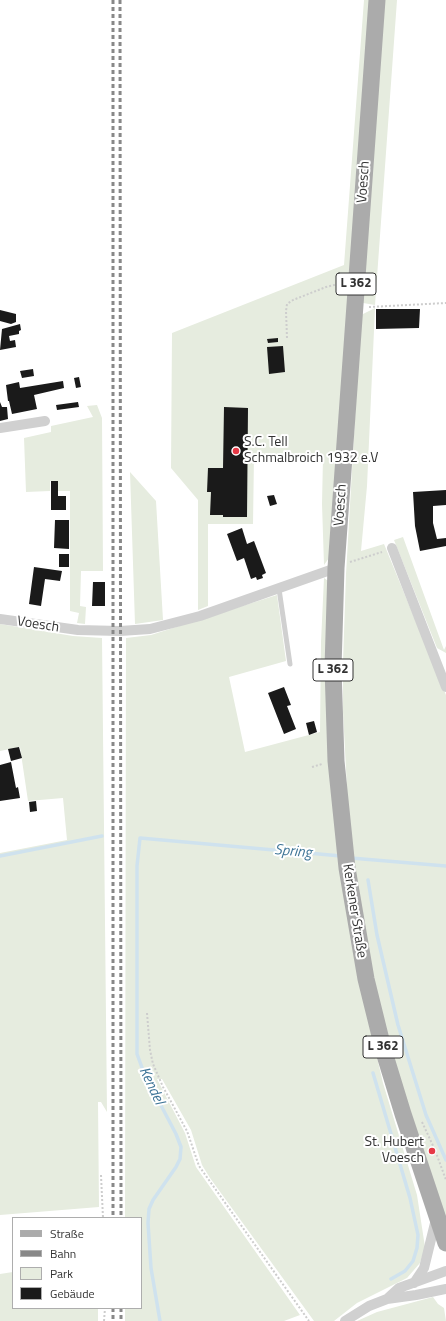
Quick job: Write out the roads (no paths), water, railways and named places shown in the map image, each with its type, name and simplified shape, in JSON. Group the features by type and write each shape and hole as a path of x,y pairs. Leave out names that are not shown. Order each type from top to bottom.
{"main road":[{"name":"Voesch","path":"336,568 377,0"},
{"name":"Kerkener Straße","path":"336,568 333,668 334,726 344,848 358,938 374,1013 403,1114 446,1243"}],"street":[{"path":"0,428 45,421"},
{"path":"392,548 443,672 446,687"},
{"name":"Voesch","path":"0,619 78,630 120,631 150,629 200,616 336,568"},
{"path":"414,1283 424,1268 437,1217"},
{"path":"387,1299 399,1288 446,1271"},
{"path":"345,1321 369,1306 387,1299 446,1289"}],"lane":[{"path":"278,589 290,664"}],"waterway":[{"name":"Spring","path":"0,856 102,836"},
{"name":"Kendel","path":"160,1321 151,1268 148,1223 149,1209 153,1200 176,1167 180,1159 181,1147 176,1134 144,1073 137,1054 137,866 140,838 341,856"},
{"name":"Spring","path":"351,858 446,866"},
{"path":"368,880 377,935 398,1025 426,1115 446,1160"},
{"path":"373,1073 410,1198 418,1235 417,1248 413,1261 405,1271 391,1279"}],"railway":[{"path":"113,0 113,1217"},
{"path":"120,0 121,1217"},
{"path":"113,1309 113,1321"},
{"path":"121,1309 121,1321"}],"place":[{"name":"S.C. Tell Schmalbroich 1932 e.V","path":"236,451"},
{"name":"St. Hubert Voesch","path":"432,1151"}]}
